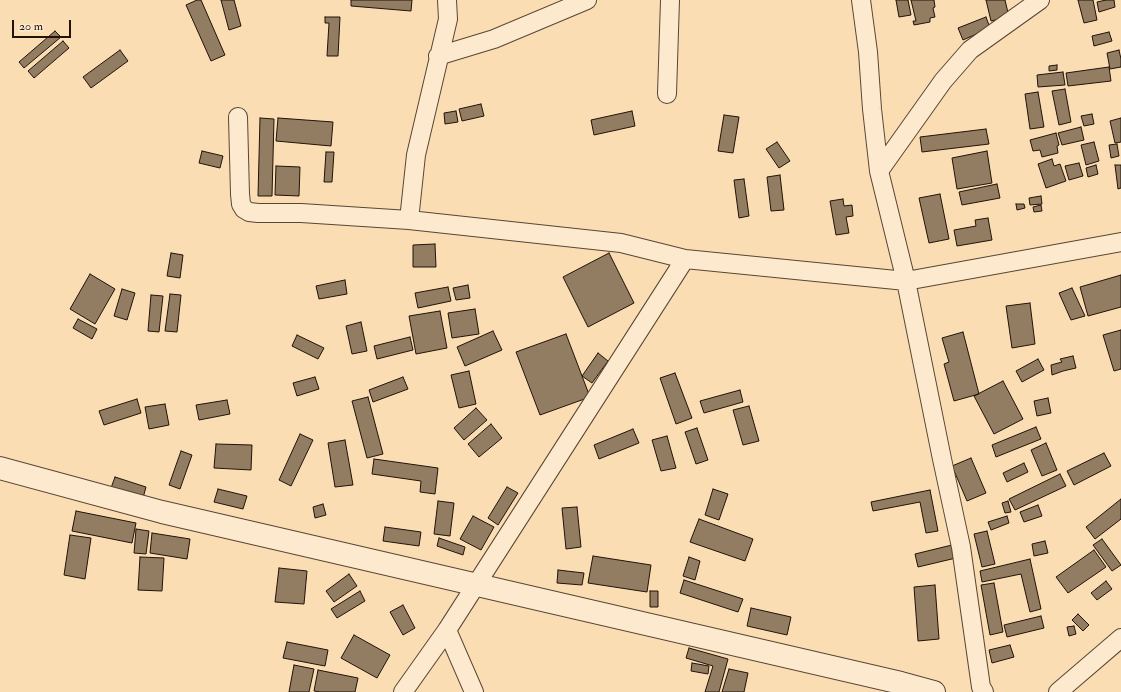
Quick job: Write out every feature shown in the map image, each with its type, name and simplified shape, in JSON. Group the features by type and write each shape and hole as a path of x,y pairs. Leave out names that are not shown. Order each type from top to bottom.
{"street":[{"path":"409,220 416,155 438,56 448,19 446,0"},
{"path":"438,56 494,39 587,0"},
{"path":"667,94 670,0"},
{"path":"861,0 868,52 872,109 879,171 906,281 961,547 981,687 984,692"},
{"path":"879,171 944,81 970,50 1040,0"},
{"path":"238,117 240,194 244,209 249,212 301,213 409,220 621,243 686,259 906,281 1121,242"},
{"path":"403,692 447,630 686,259"},
{"path":"0,468 162,512 475,585 895,688 934,692"},
{"path":"447,630 474,692"},
{"path":"1058,692 1121,638"}],"building":[{"path":"197,0 201,0 225,55 211,61 186,5"},
{"path":"221,0 234,0 241,26 229,30"},
{"path":"351,0 412,0 411,11 351,6"},
{"path":"896,0 908,0 911,15 899,17"},
{"path":"911,0 934,0 935,7 933,8 935,17 930,18 930,22 914,25 913,21 916,21"},
{"path":"986,0 1005,0 1009,17 991,21"},
{"path":"1078,0 1093,0 1097,20 1084,23"},
{"path":"1114,0 1115,7 1099,12 1097,2"},
{"path":"325,17 340,17 338,56 327,56 329,23 325,23"},
{"path":"986,17 990,28 963,40 958,28"},
{"path":"55,31 61,37 24,68 19,62"},
{"path":"1109,32 1112,41 1094,46 1092,36"},
{"path":"63,41 69,48 34,78 28,71"},
{"path":"120,50 128,61 91,88 83,77"},
{"path":"1119,50 1121,67 1110,69 1107,53"},
{"path":"1057,65 1057,70 1049,71 1049,66"},
{"path":"1109,67 1111,81 1068,86 1066,73"},
{"path":"1063,72 1065,85 1038,87 1037,75"},
{"path":"1065,89 1071,122 1059,125 1052,91"},
{"path":"1038,92 1044,127 1030,129 1025,94"},
{"path":"481,104 484,116 462,121 459,109"},
{"path":"456,111 458,122 445,124 444,113"},
{"path":"632,111 635,126 594,135 591,120"},
{"path":"1092,114 1094,124 1084,126 1081,116"},
{"path":"724,115 739,117 733,153 718,151"},
{"path":"260,118 274,119 272,196 258,196"},
{"path":"278,118 333,122 331,146 276,141"},
{"path":"1121,118 1121,142 1115,143 1110,121"},
{"path":"1081,127 1084,140 1062,145 1058,133"},
{"path":"986,129 989,144 922,152 920,137"},
{"path":"1056,133 1059,145 1057,146 1058,153 1042,157 1040,150 1033,151 1030,140"},
{"path":"777,142 790,161 779,168 766,149"},
{"path":"1094,142 1099,161 1086,165 1081,145"},
{"path":"1117,144 1119,156 1111,158 1109,145"},
{"path":"202,151 223,156 220,168 199,163"},
{"path":"987,151 992,183 957,189 952,158"},
{"path":"326,152 334,152 332,182 324,182"},
{"path":"1052,159 1054,166 1060,164 1066,181 1046,188 1038,164"},
{"path":"1079,163 1083,176 1069,180 1065,166"},
{"path":"1096,165 1098,174 1088,177 1086,168"},
{"path":"1115,165 1121,165 1121,188 1118,189"},
{"path":"276,166 300,167 299,196 275,195"},
{"path":"780,175 784,210 771,211 767,177"},
{"path":"744,179 749,216 739,218 734,180"},
{"path":"997,184 1000,198 962,205 959,192"},
{"path":"940,194 949,239 929,243 919,198"},
{"path":"1041,196 1042,204 1030,205 1029,198"},
{"path":"843,199 844,206 852,205 853,216 846,217 849,233 836,235 830,201"},
{"path":"1016,204 1024,204 1025,208 1017,210"},
{"path":"1041,205 1042,211 1034,212 1033,207"},
{"path":"988,218 992,240 957,246 954,230 976,226 975,220"},
{"path":"435,244 436,267 413,267 413,245"},
{"path":"171,253 183,255 180,278 167,276"},
{"path":"609,253 634,303 588,327 563,277"},
{"path":"90,274 115,289 95,324 70,309"},
{"path":"1121,275 1121,307 1088,316 1080,287"},
{"path":"345,280 347,294 319,299 316,286"},
{"path":"468,285 470,298 456,300 453,288"},
{"path":"448,287 451,301 418,308 415,293"},
{"path":"1072,288 1085,316 1071,320 1059,293"},
{"path":"122,289 135,293 127,320 114,316"},
{"path":"170,294 181,295 177,332 165,331"},
{"path":"151,295 163,296 159,332 148,331"},
{"path":"1030,303 1035,344 1012,348 1006,306"},
{"path":"475,309 479,334 452,338 448,313"},
{"path":"440,311 447,348 416,354 409,316"},
{"path":"78,319 97,329 92,339 73,328"},
{"path":"361,322 367,351 352,354 346,326"},
{"path":"1121,330 1121,369 1114,371 1103,335"},
{"path":"493,331 502,350 465,366 457,347"},
{"path":"963,332 979,394 954,401 944,364 949,362 942,338"},
{"path":"566,334 590,397 540,415 516,352"},
{"path":"297,335 324,348 318,359 292,346"},
{"path":"410,337 413,350 377,359 374,346"},
{"path":"598,353 608,361 592,383 582,376"},
{"path":"1073,356 1076,368 1052,375 1051,365 1062,362 1060,359"},
{"path":"1038,359 1044,370 1022,382 1016,371"},
{"path":"469,371 476,404 459,408 451,375"},
{"path":"675,373 692,418 676,424 660,378"},
{"path":"315,377 319,389 297,396 293,383"},
{"path":"403,377 408,389 373,402 369,390"},
{"path":"1003,381 1023,419 994,434 974,396"},
{"path":"740,390 743,402 704,413 700,401"},
{"path":"368,397 383,454 367,458 352,401"},
{"path":"1048,398 1051,413 1037,416 1034,401"},
{"path":"137,399 141,413 104,425 99,411"},
{"path":"227,400 230,414 199,420 196,405"},
{"path":"165,404 169,425 149,429 145,407"},
{"path":"749,406 759,441 743,445 733,410"},
{"path":"476,408 487,420 464,440 454,428"},
{"path":"491,424 502,438 479,457 468,444"},
{"path":"1036,427 1041,439 996,457 992,445"},
{"path":"697,428 708,460 696,464 685,432"},
{"path":"633,429 639,443 599,459 594,445"},
{"path":"300,434 313,440 291,486 279,480"},
{"path":"667,436 676,468 661,471 652,440"},
{"path":"345,440 353,485 335,487 328,443"},
{"path":"1046,443 1057,470 1042,476 1031,450"},
{"path":"216,444 252,445 251,470 214,468"},
{"path":"181,451 192,455 180,489 169,485"},
{"path":"1104,453 1111,466 1074,485 1067,471"},
{"path":"971,458 986,493 967,501 952,466"},
{"path":"374,459 438,468 435,494 420,492 421,481 372,474"},
{"path":"1024,463 1028,472 1007,482 1003,473"},
{"path":"1060,474 1066,486 1015,510 1009,499"},
{"path":"115,477 146,487 143,498 111,488"},
{"path":"507,487 518,493 498,525 488,518"},
{"path":"218,489 247,496 243,509 214,502"},
{"path":"713,489 728,494 719,520 705,515"},
{"path":"930,490 938,531 926,533 920,502 873,511 871,502"},
{"path":"1121,499 1121,519 1095,539 1086,527"},
{"path":"438,501 454,503 450,536 434,534"},
{"path":"1008,501 1011,512 1005,513 1002,503"},
{"path":"323,504 326,515 315,518 313,507"},
{"path":"1038,505 1042,516 1024,522 1020,512"},
{"path":"577,507 581,547 566,549 562,508"},
{"path":"76,511 136,523 132,543 72,531"},
{"path":"473,516 494,527 481,550 460,539"},
{"path":"1007,516 1009,523 991,530 988,522"},
{"path":"699,519 753,539 745,561 690,542"},
{"path":"385,527 421,532 419,546 383,541"},
{"path":"136,529 149,531 146,554 134,553"},
{"path":"987,531 995,564 982,567 974,534"},
{"path":"152,533 190,539 187,559 150,553"},
{"path":"70,535 91,538 85,579 64,575"},
{"path":"439,538 465,547 463,555 437,546"},
{"path":"1102,539 1121,565 1112,571 1093,545"},
{"path":"1045,541 1048,553 1034,556 1032,544"},
{"path":"952,545 956,558 918,567 915,554"},
{"path":"1094,550 1106,567 1068,593 1056,577"},
{"path":"593,556 651,565 647,592 588,583"},
{"path":"140,557 164,558 162,591 138,590"},
{"path":"689,557 700,561 695,580 683,576"},
{"path":"1030,559 1041,609 1030,612 1021,574 982,582 980,571"},
{"path":"279,568 307,571 304,604 275,602"},
{"path":"558,570 584,573 582,585 557,583"},
{"path":"349,574 357,586 334,602 326,591"},
{"path":"684,580 743,599 738,612 680,593"},
{"path":"1106,581 1112,589 1097,600 1091,593"},
{"path":"994,583 1003,632 990,635 981,585"},
{"path":"935,585 939,639 918,641 914,587"},
{"path":"360,591 365,601 337,618 331,609"},
{"path":"650,591 658,591 658,607 650,607"},
{"path":"403,605 415,628 403,635 390,612"},
{"path":"751,608 791,617 787,635 747,626"},
{"path":"1078,614 1089,625 1083,631 1072,620"},
{"path":"1041,616 1044,628 1007,637 1004,625"},
{"path":"1074,626 1076,634 1069,636 1067,627"},
{"path":"354,635 390,655 377,678 341,658"},
{"path":"287,642 328,650 325,666 283,658"},
{"path":"1010,645 1014,657 992,663 989,650"},
{"path":"689,648 728,659 719,692 705,692 713,666 686,658"},
{"path":"692,663 709,666 708,674 691,671"},
{"path":"294,665 314,669 309,692 289,692"},
{"path":"729,669 748,673 744,692 722,692"},
{"path":"318,670 358,678 355,692 314,691"}]}
